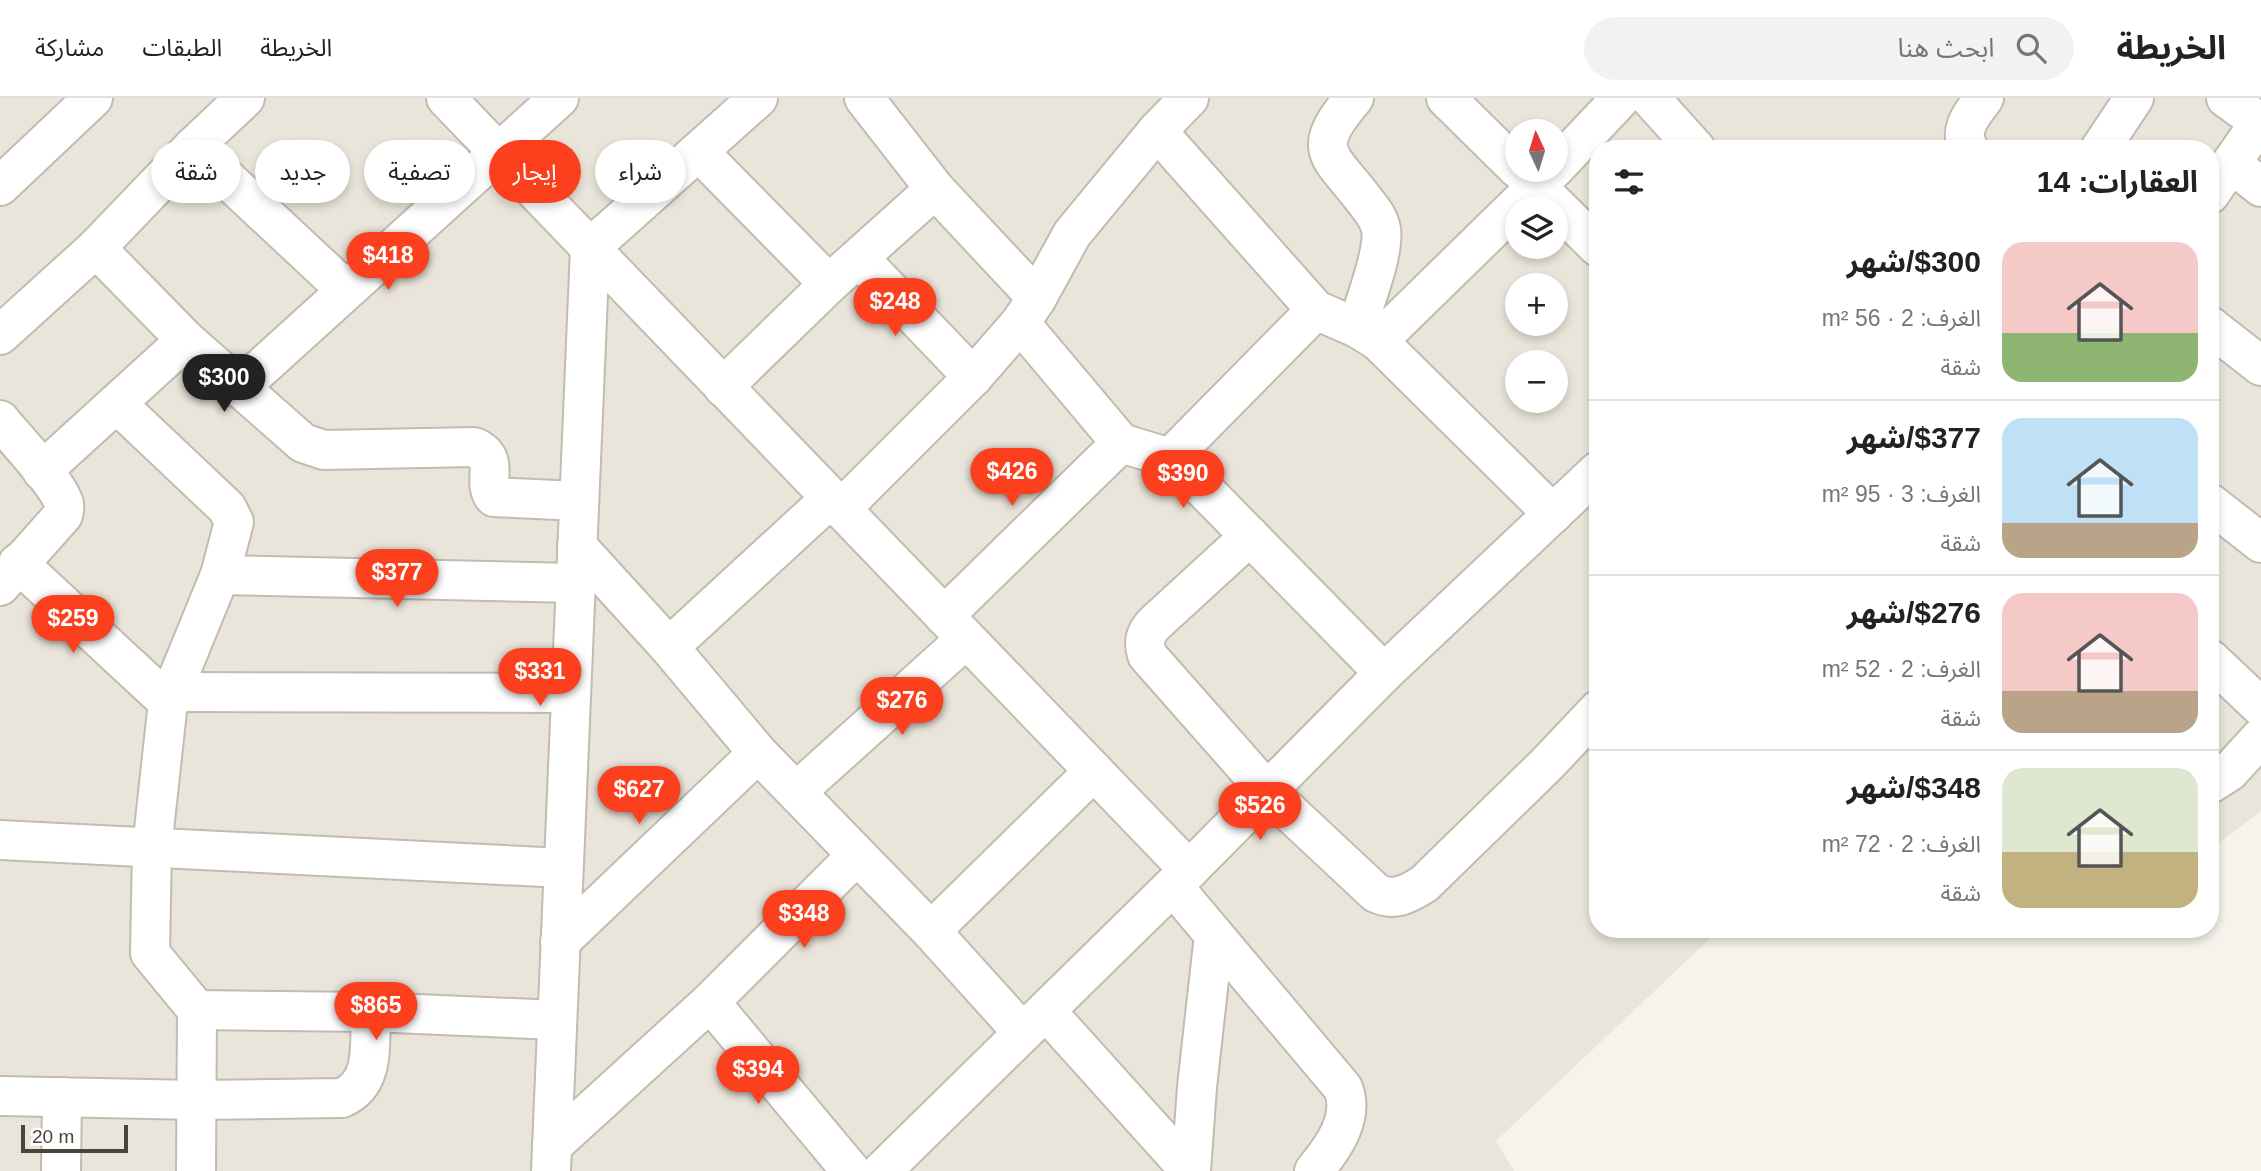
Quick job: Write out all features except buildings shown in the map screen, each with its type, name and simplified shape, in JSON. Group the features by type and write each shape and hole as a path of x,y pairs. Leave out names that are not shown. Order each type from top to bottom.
{"street":[{"path":"0,186 93,98"},
{"path":"200,140 245,98"},
{"path":"446,98 489,143"},
{"path":"513,140 559,98"},
{"path":"1354,98 1332,126 1328,149 1334,163 1376,215 1381,231 1368,335"},
{"path":"1568,145 1621,98"},
{"path":"1650,98 1688,140"},
{"path":"1966,140 1966,126 1984,98"},
{"path":"2106,140 2134,98"},
{"path":"2219,181 2260,121 2226,98"},
{"path":"551,1158 590,248 699,152 751,100"},
{"path":"1456,101 1505,144"},
{"path":"880,103 935,189 1029,311 1121,443 1178,463 1384,673"},
{"path":"669,647 836,504 973,377 1029,311 1072,234 1174,109 1317,310 1368,335 1553,514"},
{"path":"699,152 829,284"},
{"path":"239,388 489,162"},
{"path":"2231,163 2261,187"},
{"path":"1368,335 1527,182"},
{"path":"1545,182 1589,236"},
{"path":"723,387 829,284 935,189"},
{"path":"0,335 96,248 151,191"},
{"path":"241,192 346,290"},
{"path":"547,203 1094,771 1181,878 1214,935 1343,1088 1348,1108 1345,1121 1334,1143 1314,1171"},
{"path":"96,248 186,340 303,443 316,449 474,447 488,457 490,491 494,497 579,501"},
{"path":"859,258 973,377"},
{"path":"1170,458 1317,310"},
{"path":"2219,333 2261,366"},
{"path":"42,471 186,340"},
{"path":"117,404 232,516 234,522 234,531 220,575 170,697 152,848 150,953 197,1010 196,1171"},
{"path":"0,420 42,471 64,504 64,513 9,575 170,697 571,693"},
{"path":"797,791 955,627 1121,443"},
{"path":"882,1171 1268,792 1384,673 1589,480"},
{"path":"2219,509 2261,543"},
{"path":"1250,536 1154,624 1148,631 1144,646 1147,654 1268,792 1376,893 1385,897 1402,897 1424,884 1589,720"},
{"path":"220,575 576,564 669,647 758,753 931,932 1034,1022 1191,1171"},
{"path":"2219,667 2261,707"},
{"path":"2219,778 2229,772 2261,737"},
{"path":"560,942 758,753"},
{"path":"931,932 1094,771"},
{"path":"0,840 562,868"},
{"path":"551,1158 856,856"},
{"path":"1191,1171 1197,1087 1214,935"},
{"path":"710,1002 851,1171"},
{"path":"197,1010 371,1012 557,1020"},
{"path":"0,1096 197,1100 342,1098 352,1094 363,1082 367,1072 371,1012"},
{"path":"61,1171 62,1097"}],"shaded area":[{"path":"0,98 2261,98 2261,811 2219,843 2219,140 1589,140 1589,938 1710,938 1496,1141 1514,1171 0,1171"}]}
